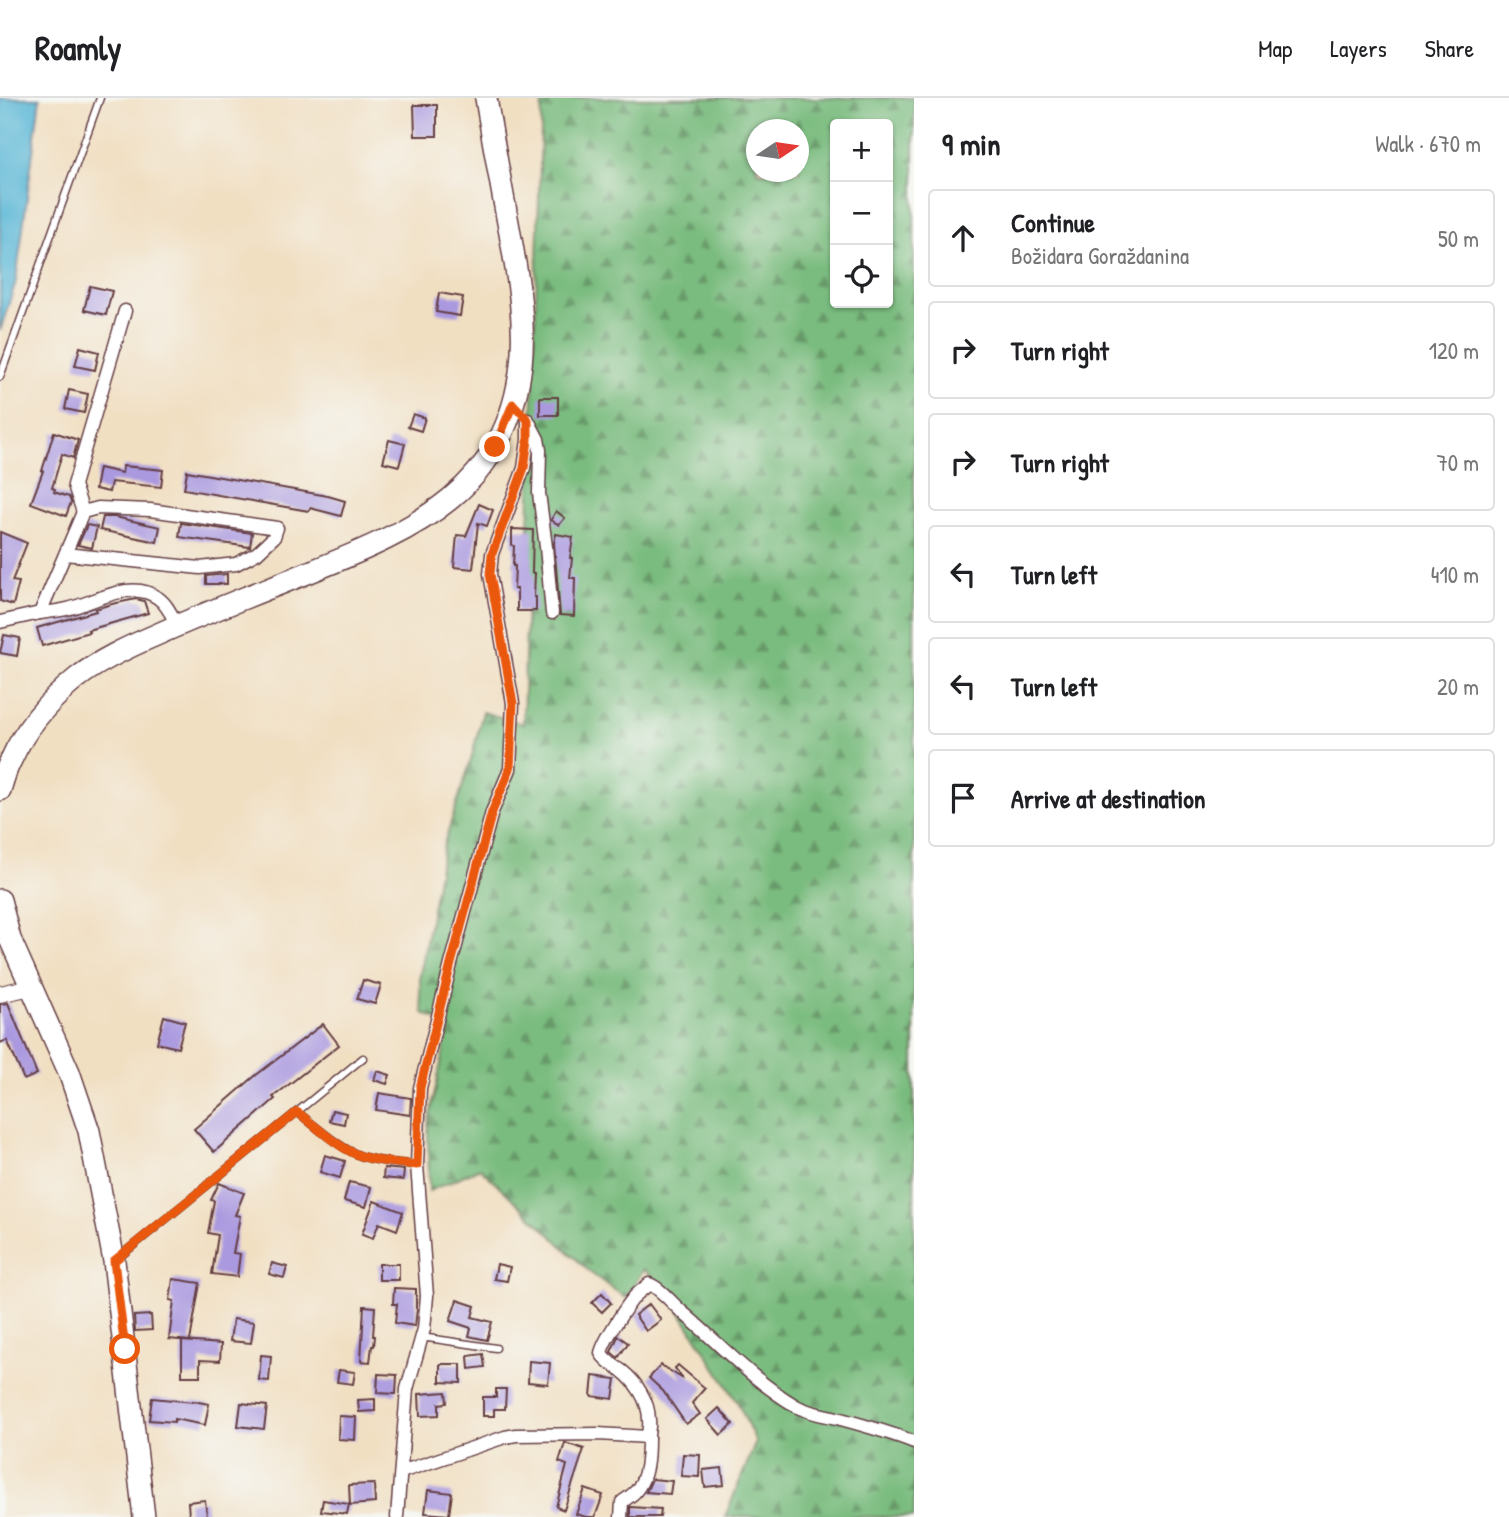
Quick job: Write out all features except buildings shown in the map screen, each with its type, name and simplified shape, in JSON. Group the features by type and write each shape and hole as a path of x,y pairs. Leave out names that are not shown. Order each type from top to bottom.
{"main road":[{"path":"0,790 19,743 42,712 77,678 110,657 177,625 379,544 404,531 457,494 487,460 503,431 513,404 522,347 521,305 486,98"},
{"path":"0,900 9,939 69,1072 89,1131 114,1261 145,1517"}],"street":[{"path":"40,613 83,512 74,485 125,312"},
{"path":"513,404 528,420 538,439 539,493 552,613"},
{"path":"397,1517 407,1389 424,1329 427,1296 417,1165 420,1088 492,812 510,769 513,703 490,565 524,468 528,420"},
{"path":"65,554 212,567 236,564 257,553 274,537 277,528 150,510 99,508 83,512"},
{"path":"0,622 68,609 123,591 141,590 159,598 177,625"},
{"path":"0,994 31,988"},
{"path":"621,1517 622,1502 642,1483 648,1457 649,1420 642,1394 624,1373 604,1359 601,1353 602,1345 630,1304 649,1284 655,1286 705,1331 736,1363 799,1408 881,1430 914,1442"},
{"path":"401,1472 516,1435 598,1434 648,1437"}],"lane":[{"path":"0,377 100,98"},
{"path":"114,1261 363,1058"},
{"path":"297,1112 358,1155 374,1160 417,1165"},
{"path":"421,1338 496,1348"}],"green space":[{"path":"542,98 914,98 914,1517 725,1517 756,1442 738,1403 665,1288 644,1269 626,1298 592,1274 480,1168 429,1191 428,1125 449,1025 423,1013 420,975 444,844 483,712 523,724"}],"water":[{"path":"0,98 40,98 16,281 0,331"}],"route":[{"path":"125,1349 114,1261 297,1112 358,1155 374,1160 417,1165 420,1088 492,812 510,769 513,703 490,565 527,456 528,420 513,404 495,447"}]}
